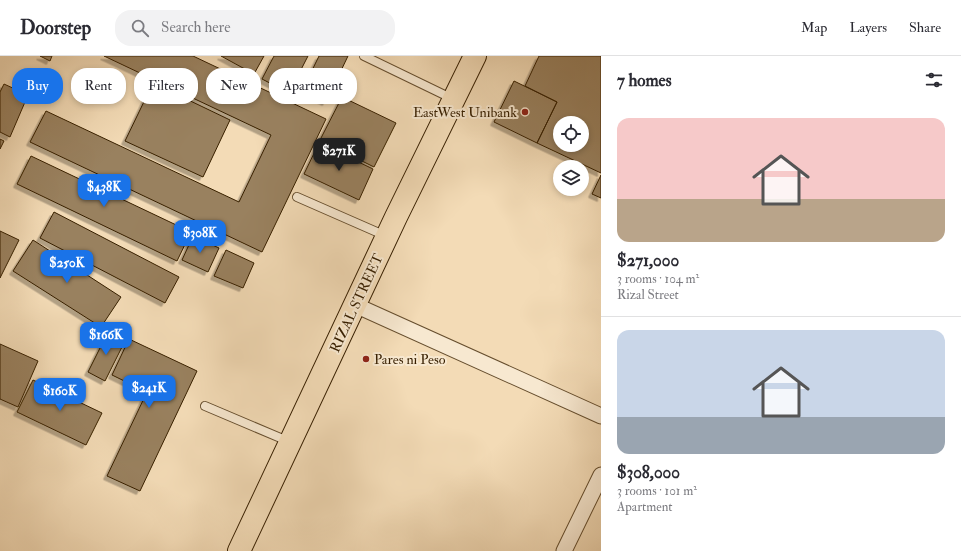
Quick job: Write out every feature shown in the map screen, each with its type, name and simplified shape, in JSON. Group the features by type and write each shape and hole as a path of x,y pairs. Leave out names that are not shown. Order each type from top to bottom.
{"main road":[{"name":"RIZAL STREET","path":"239,551 387,236 475,56"}],"street":[{"path":"355,305 601,416"},
{"path":"564,551 601,475"}],"lane":[{"path":"364,56 454,99"},
{"path":"297,197 387,236"},
{"path":"205,406 290,442"}],"building":[{"path":"40,56 52,56 50,61"},
{"path":"104,56 193,56 218,68 206,68 206,104 261,104 261,88 269,92 269,104 294,104 326,119 262,252 30,142 46,111 239,202 271,135 198,100 198,68 134,68 134,70"},
{"path":"221,56 264,56 257,68 243,68"},
{"path":"274,56 308,56 302,68 269,68 269,83 262,79"},
{"path":"319,56 348,56 342,68 313,68"},
{"path":"539,56 601,56 601,173 589,167 589,160 573,160 556,152 589,152 589,116 553,116 553,150 537,143 557,102 525,86"},
{"name":"EastWest Unibank","path":"514,81 557,102 537,143 494,122"},
{"path":"4,84 12,88 12,104 24,104 10,137 0,132 0,92"},
{"path":"143,104 197,104 230,120 203,177 125,141"},
{"path":"338,104 357,104 396,123 374,167 320,140"},
{"path":"0,139 4,141 0,149"},
{"path":"319,143 373,169 359,200 304,174"},
{"path":"31,156 191,232 177,261 17,184"},
{"path":"601,175 601,198 592,194"},
{"path":"54,212 179,277 165,303 40,238"},
{"path":"0,231 19,240 0,278"},
{"path":"193,236 219,248 208,272 182,260"},
{"path":"33,240 121,297 101,327 13,271"},
{"path":"226,250 254,263 243,288 214,276"},
{"path":"108,332 125,341 105,381 88,372"},
{"path":"129,339 197,371 140,491 107,476 147,392 112,375"},
{"path":"0,344 38,361 18,407 0,399"},
{"path":"33,380 102,413 86,445 17,412"}],"place":[{"name":"EastWest Unibank","path":"525,112"},
{"name":"Pares ni Peso","path":"366,359"}]}
